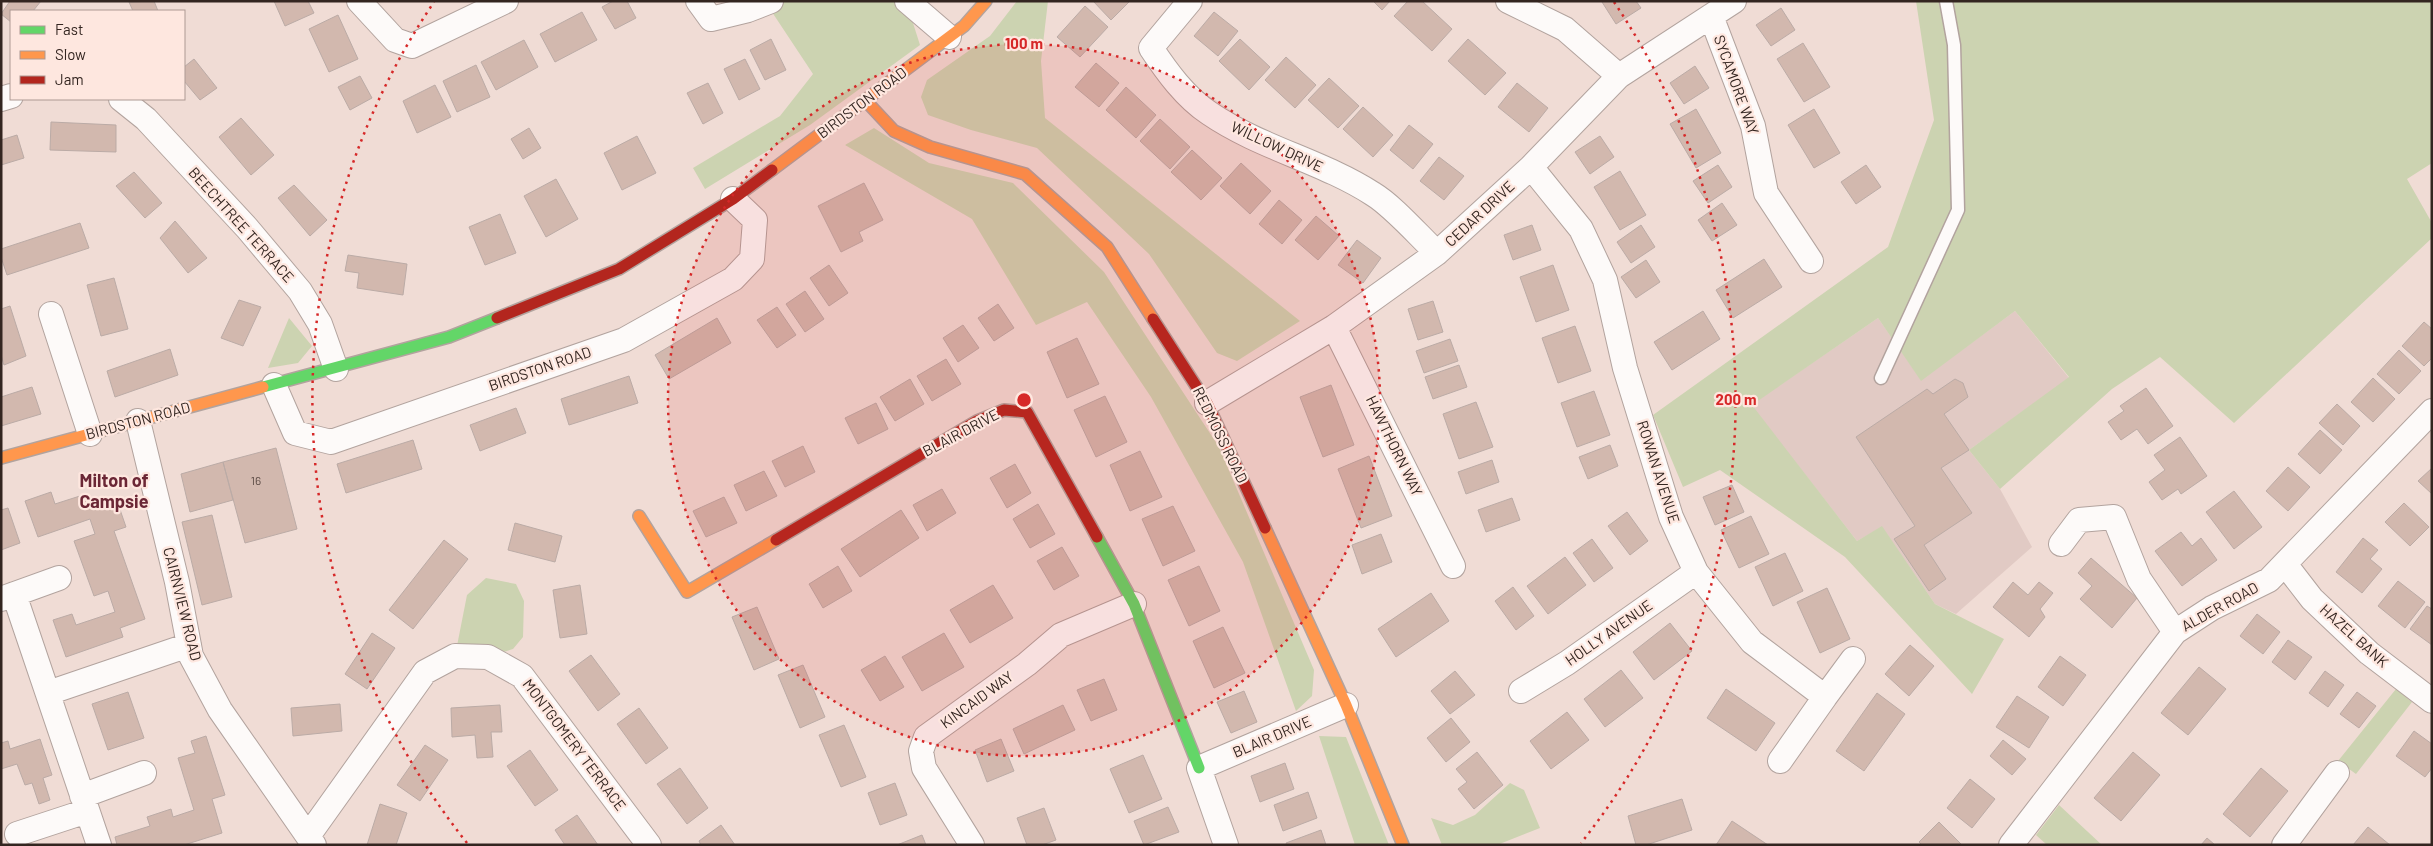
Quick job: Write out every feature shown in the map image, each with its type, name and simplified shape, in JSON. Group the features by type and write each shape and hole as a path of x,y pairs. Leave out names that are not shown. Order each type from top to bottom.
{"street":[{"path":"359,1 395,40 412,46 506,1"},
{"path":"698,1 710,19 748,10 771,1"},
{"path":"907,1 949,38"},
{"name":"BIRDSTON ROAD","path":"1,458 449,337 618,269 733,199 949,38 964,26 986,1"},
{"name":"WILLOW DRIVE","path":"1190,1 1152,48 1173,80 1208,113 1263,144 1345,178 1375,195 1438,253"},
{"path":"1508,1 1565,29 1618,76"},
{"name":"CEDAR DRIVE","path":"1207,403 1334,327 1438,253 1531,167 1618,76 1734,1"},
{"name":"SYCAMORE WAY","path":"1711,16 1753,126 1766,193 1811,261"},
{"name":"BEECHTREE TERRACE","path":"122,100 146,119 247,228 300,291 320,324 336,368"},
{"name":"REDMOSS ROAD","path":"865,100 894,131 930,147 1025,174 1108,247 1207,403 1346,705 1404,845"},
{"name":"ROWAN AVENUE","path":"1531,167 1582,229 1605,280 1625,368 1671,517 1696,572 1752,642 1825,697"},
{"name":"BIRDSTON ROAD","path":"274,384 295,433 331,442 624,340 733,279 752,260 755,220 733,199"},
{"path":"51,314 90,434"},
{"name":"HAWTHORN WAY","path":"1334,327 1453,566"},
{"name":"BLAIR DRIVE","path":"639,516 687,592 977,420 1004,410 1027,412 1134,604 1199,768 1226,845"},
{"name":"ALDER ROAD","path":"2011,845 2175,632 2212,608 2269,580 2432,411"},
{"name":"CAIRNVIEW ROAD","path":"138,421 177,582 191,656 220,710 311,841"},
{"path":"2060,544 2079,520 2114,517 2139,579 2175,632"},
{"name":"HAZEL BANK","path":"2285,564 2312,599 2362,646 2432,701"},
{"name":"HOLLY AVENUE","path":"1521,691 1567,663 1696,572"},
{"path":"59,578 8,596 48,693 99,845"},
{"name":"KINCAID WAY","path":"972,845 924,768 921,751 926,737 1027,664 1061,635 1134,604"},
{"path":"48,693 189,645"},
{"name":"MONTGOMERY TERRACE","path":"311,841 425,672 455,656 488,657 522,676 649,845"},
{"path":"1780,761 1853,659"},
{"name":"BLAIR DRIVE","path":"1199,768 1346,705"},
{"path":"2284,845 2337,772"},
{"path":"17,834 85,804 144,773"}],"lane":[{"path":"1881,378 1958,210 1954,45 1946,1"}],"shaded area":[{"path":"2015,311 2069,378 1969,450 2000,489 2032,547 1956,614 1935,604 1882,527 1857,541 1751,405 1878,318 1921,380"}],"green space":[{"path":"771,1 906,1 920,45 810,125 705,189 693,168 780,116 813,74 766,3"},
{"path":"1017,1 1048,1 1041,61 1045,118 1300,321 1237,361 1217,353 1149,254 1037,148 971,130 928,115 921,97 927,80 990,36"},
{"path":"1916,1 2432,1 2432,163 2407,179 2432,223 2432,238 2234,423 2160,357 2112,389 2000,489 1969,450 2069,377 2015,311 1921,381 1878,318 1752,405 1857,541 1882,526 1935,604 2004,639 1972,694 1845,557 1720,470 1683,487 1653,415 1888,247 1934,120"},
{"path":"874,128 929,163 1013,183 1104,272 1219,447 1314,670 1312,696 1296,711 1243,562 1151,397 1087,302 1036,325 972,219 845,145"},
{"path":"289,318 312,346 298,363 268,368"},
{"path":"486,578 516,584 524,601 523,637 513,649 488,657 455,656 467,595"},
{"path":"2396,689 2412,702 2356,774 2338,761"},
{"path":"1319,736 1346,737 1389,845 1355,845"},
{"path":"1510,783 1524,790 1540,828 1497,845 1442,845 1431,818 1453,825 1475,815"},
{"path":"2059,805 2102,845 2047,845 2036,835"}],"building":[{"path":"10,1 41,1 34,10 10,10 10,21 1,14"},
{"path":"154,1 158,10 133,10 129,2"},
{"path":"274,1 308,1 314,13 285,26"},
{"path":"613,1 627,1 636,18 615,29 602,7"},
{"path":"1093,1 1130,1 1111,20"},
{"path":"1373,1 1390,1 1382,10"},
{"path":"1408,1 1422,1 1452,29 1432,51 1394,16"},
{"path":"1603,1 1636,1 1641,8 1616,24"},
{"path":"1085,6 1108,27 1080,57 1057,37"},
{"path":"1781,8 1795,30 1771,46 1756,25"},
{"path":"582,12 597,40 555,62 540,34"},
{"path":"1214,12 1238,31 1218,56 1194,36"},
{"path":"338,15 358,59 329,72 309,29"},
{"path":"771,39 786,70 765,80 750,50"},
{"path":"1240,39 1270,67 1249,90 1219,61"},
{"path":"1468,39 1506,73 1485,95 1448,61"},
{"path":"524,40 538,67 496,90 481,62"},
{"path":"1803,43 1830,87 1804,102 1777,59"},
{"path":"1286,57 1316,85 1295,108 1265,80"},
{"path":"194,59 217,88 200,100 185,82 185,66"},
{"path":"745,59 760,89 739,100 724,69"},
{"path":"1096,63 1119,83 1099,107 1075,87"},
{"path":"476,65 490,97 457,112 443,81"},
{"path":"1695,66 1709,88 1684,104 1670,83"},
{"path":"360,76 372,98 350,110 338,87"},
{"path":"1329,78 1359,106 1338,128 1308,100"},
{"path":"708,83 723,113 703,124 687,93"},
{"path":"1517,83 1548,108 1529,132 1498,107"},
{"path":"435,85 451,117 417,133 403,101"},
{"path":"1126,87 1156,115 1136,138 1106,110"},
{"path":"1363,107 1393,135 1373,157 1343,129"},
{"path":"1696,109 1721,153 1696,168 1670,124"},
{"path":"1814,109 1840,153 1814,168 1788,125"},
{"path":"241,118 274,155 251,175 219,137"},
{"path":"1160,119 1190,147 1170,169 1140,141"},
{"path":"51,122 116,125 116,152 50,150"},
{"path":"1409,125 1433,144 1413,169 1390,150"},
{"path":"529,128 541,148 523,159 511,139"},
{"path":"17,135 24,158 1,165 1,140"},
{"path":"637,136 656,173 622,190 604,153"},
{"path":"1600,136 1614,157 1590,174 1575,152"},
{"path":"1192,150 1222,178 1201,200 1171,172"},
{"path":"1439,157 1464,176 1444,200 1420,181"},
{"path":"1241,163 1271,191 1250,214 1220,186"},
{"path":"1718,165 1732,187 1708,203 1693,181"},
{"path":"1866,165 1881,187 1856,204 1841,182"},
{"path":"1620,171 1646,215 1620,230 1594,187"},
{"path":"134,172 162,203 145,218 116,186"},
{"path":"556,179 578,219 546,237 524,196"},
{"path":"864,183 883,220 859,232 863,241 841,252 818,206"},
{"path":"294,185 327,220 310,236 278,198"},
{"path":"1279,200 1302,220 1282,244 1259,224"},
{"path":"1722,203 1737,225 1712,241 1698,220"},
{"path":"500,214 516,253 485,265 469,227"},
{"path":"1316,216 1339,236 1318,260 1295,240"},
{"path":"175,221 207,258 188,273 160,238"},
{"path":"80,223 89,248 7,275 1,257 1,249"},
{"path":"1532,225 1541,250 1513,260 1504,235"},
{"path":"1641,225 1655,247 1631,263 1617,242"},
{"path":"1357,240 1381,258 1363,283 1338,265"},
{"path":"348,255 407,264 403,295 357,288 359,273 345,271"},
{"path":"1764,259 1782,287 1733,318 1716,290"},
{"path":"1646,260 1660,282 1636,298 1621,277"},
{"path":"829,265 848,293 829,306 810,278"},
{"path":"1553,265 1569,310 1536,322 1520,277"},
{"path":"114,278 128,329 101,336 87,285"},
{"path":"805,291 824,319 805,332 786,304"},
{"path":"239,300 261,307 243,346 221,338"},
{"path":"1433,301 1443,332 1418,340 1408,309"},
{"path":"998,304 1014,328 994,341 978,318"},
{"path":"10,306 26,356 4,365 1,355 1,309"},
{"path":"777,307 796,335 777,348 757,320"},
{"path":"1703,311 1720,339 1672,370 1654,342"},
{"path":"717,318 731,343 669,379 655,355"},
{"path":"2424,322 2432,329 2432,358 2424,366 2402,346"},
{"path":"963,325 979,348 958,362 943,338"},
{"path":"1575,326 1591,371 1558,383 1542,338"},
{"path":"1077,338 1099,384 1067,398 1047,352"},
{"path":"1450,339 1458,361 1424,373 1416,351"},
{"path":"170,349 178,375 115,397 107,371"},
{"path":"2399,350 2421,371 2399,394 2377,374"},
{"path":"946,359 961,384 932,401 917,376"},
{"path":"1459,365 1467,387 1433,399 1425,377"},
{"path":"629,376 638,403 569,425 561,399"},
{"path":"2373,378 2395,399 2373,422 2351,402"},
{"path":"910,379 924,404 895,421 880,397"},
{"path":"1955,379 1963,383 1968,397 1944,414 1969,450 1941,468 1972,513 1924,545 1946,579 1929,591 1894,539 1915,526 1856,437 1927,389 1933,394"},
{"path":"1331,385 1354,445 1323,457 1300,397"},
{"path":"32,387 41,414 1,426 1,397"},
{"path":"2146,388 2173,426 2148,444 2137,429 2121,440 2108,422 2124,411 2120,406"},
{"path":"1594,391 1610,435 1577,447 1561,403"},
{"path":"1105,396 1127,442 1096,457 1074,410"},
{"path":"1476,402 1493,447 1459,459 1443,414"},
{"path":"876,403 888,429 858,444 845,418"},
{"path":"2337,404 2360,426 2343,445 2319,423"},
{"path":"516,408 526,433 480,451 470,425"},
{"path":"2320,430 2342,450 2320,474 2298,454"},
{"path":"2180,437 2207,476 2181,494 2178,489 2162,500 2149,482 2165,470 2154,455"},
{"path":"413,440 422,469 346,493 337,464"},
{"path":"1610,445 1618,466 1588,479 1579,457"},
{"path":"803,446 815,472 785,487 772,461"},
{"path":"276,448 297,529 245,543 223,462"},
{"path":"1140,451 1162,497 1130,511 1110,465"},
{"path":"1369,456 1392,516 1361,528 1338,469"},
{"path":"1492,460 1499,482 1466,494 1458,472"},
{"path":"223,462 233,500 190,512 181,474"},
{"path":"1015,464 1031,493 1007,508 990,478"},
{"path":"2288,467 2310,487 2288,511 2266,491"},
{"path":"2432,468 2432,494 2418,481"},
{"path":"764,471 777,496 746,511 734,485"},
{"path":"1732,485 1744,512 1715,525 1703,497"},
{"path":"942,489 956,513 927,531 913,505"},
{"path":"2234,491 2262,527 2234,549 2206,512"},
{"path":"51,492 55,504 83,495 88,508 116,498 126,527 114,531 145,619 120,628 123,637 66,657 53,620 72,614 76,625 115,612 108,591 94,596 74,541 95,534 90,519 38,537 25,501"},
{"path":"724,497 737,523 706,537 693,511"},
{"path":"1512,498 1520,520 1486,532 1478,510"},
{"path":"2404,503 2429,527 2410,546 2385,522"},
{"path":"1038,504 1055,534 1030,548 1013,519"},
{"path":"1173,506 1195,551 1163,566 1142,519"},
{"path":"8,508 20,543 1,550 1,510"},
{"path":"901,510 919,538 860,577 841,549"},
{"path":"1627,512 1648,541 1630,555 1608,526"},
{"path":"212,515 232,597 202,605 182,522"},
{"path":"1751,516 1769,554 1739,568 1721,530"},
{"path":"515,523 562,536 555,562 508,550"},
{"path":"2181,532 2192,546 2201,538 2217,560 2182,586 2155,551"},
{"path":"1381,534 1392,562 1362,574 1352,545"},
{"path":"2363,538 2378,550 2370,559 2382,569 2362,593 2336,572"},
{"path":"1592,539 1613,568 1594,582 1573,553"},
{"path":"444,540 468,559 413,629 389,610"},
{"path":"1062,547 1079,576 1054,590 1037,561"},
{"path":"1785,553 1803,591 1773,606 1755,567"},
{"path":"1565,557 1586,585 1548,614 1527,586"},
{"path":"2091,558 2137,598 2112,628 2080,599 2092,586 2078,573"},
{"path":"838,566 852,591 823,608 809,584"},
{"path":"1199,566 1220,611 1189,626 1168,580"},
{"path":"2398,581 2425,602 2405,628 2378,606"},
{"path":"2013,582 2028,595 2039,582 2053,593 2040,609 2045,617 2029,637 1993,607"},
{"path":"580,585 587,634 560,638 553,590"},
{"path":"993,585 1013,618 970,643 950,610"},
{"path":"1513,587 1534,616 1516,630 1495,601"},
{"path":"1827,588 1850,639 1820,653 1797,602"},
{"path":"1431,593 1449,621 1396,657 1378,629"},
{"path":"2427,606 2432,609 2432,645 2410,629"},
{"path":"757,607 779,659 754,670 732,617"},
{"path":"2257,614 2280,632 2263,654 2240,636"},
{"path":"1670,623 1692,651 1654,680 1633,652"},
{"path":"1223,627 1245,673 1214,688 1193,641"},
{"path":"372,633 395,648 367,689 345,674"},
{"path":"944,633 964,667 922,691 902,657"},
{"path":"2288,640 2312,657 2295,680 2272,662"},
{"path":"1910,645 1934,666 1909,696 1885,674"},
{"path":"591,655 620,694 598,711 569,671"},
{"path":"885,656 904,687 880,701 861,670"},
{"path":"2060,656 2086,675 2063,706 2038,687"},
{"path":"803,665 825,717 800,728 778,675"},
{"path":"2199,667 2226,689 2188,735 2161,713"},
{"path":"1621,670 1643,698 1605,727 1584,699"},
{"path":"1455,671 1475,695 1450,714 1431,691"},
{"path":"2325,671 2344,685 2328,707 2309,693"},
{"path":"1104,679 1117,710 1091,721 1077,690"},
{"path":"1726,689 1775,723 1756,751 1707,718"},
{"path":"1244,691 1257,722 1231,733 1217,702"},
{"path":"128,692 144,738 108,750 92,704"},
{"path":"2357,692 2376,706 2359,728 2340,714"},
{"path":"1877,693 1905,714 1864,771 1836,751"},
{"path":"2017,696 2049,717 2029,748 1996,727"},
{"path":"340,704 342,731 293,736 291,708"},
{"path":"500,705 502,732 491,732 493,757 477,758 475,735 452,737 451,708"},
{"path":"1063,705 1075,730 1024,754 1013,729"},
{"path":"639,708 668,748 646,764 617,724"},
{"path":"1567,712 1589,740 1551,769 1530,741"},
{"path":"1451,718 1470,742 1446,762 1427,738"},
{"path":"844,725 866,777 841,787 819,735"},
{"path":"2414,731 2432,744 2432,768 2425,777 2396,756"},
{"path":"206,736 225,795 212,799 222,833 184,845 117,845 115,837 150,826 147,817 171,809 173,817 194,810 178,758 195,753 191,741"},
{"path":"40,739 52,775 43,778 50,800 39,804 32,783 25,785 17,764 1,769 1,743 8,741 10,749"},
{"path":"1001,739 1014,771 987,782 975,750"},
{"path":"2003,740 2026,759 2012,775 1990,756"},
{"path":"425,745 448,760 420,801 397,785"},
{"path":"530,750 558,790 535,806 507,766"},
{"path":"1477,752 1503,785 1474,809 1458,789 1467,782 1456,769"},
{"path":"2133,752 2160,775 2121,821 2094,798"},
{"path":"1143,755 1162,799 1129,813 1110,769"},
{"path":"1285,763 1294,789 1260,802 1251,776"},
{"path":"680,768 708,808 687,824 657,784"},
{"path":"2261,768 2288,791 2250,837 2223,814"},
{"path":"1970,779 1995,799 1972,828 1947,808"},
{"path":"895,783 907,815 880,825 868,793"},
{"path":"1308,792 1317,818 1283,831 1274,805"},
{"path":"1682,799 1692,830 1646,845 1636,845 1628,816"},
{"path":"380,804 407,813 396,845 367,845"},
{"path":"1168,807 1179,832 1144,845 1134,821"},
{"path":"1044,808 1056,840 1042,845 1027,845 1017,818"},
{"path":"577,815 598,845 565,845 555,830"},
{"path":"1732,821 1768,845 1716,845"},
{"path":"1939,822 1962,845 1922,845 1919,842"},
{"path":"721,825 735,845 701,845 699,841"},
{"path":"2368,827 2390,845 2353,845"},
{"path":"1321,830 1326,845 1287,845 1286,843"},
{"path":"922,835 926,845 897,845"},
{"path":"2207,838 2215,845 2201,845"}],"traffic: fast":[{"path":"263,387 449,337 497,318"},
{"path":"1097,537 1134,604 1199,768"}],"traffic: slow":[{"path":"772,170 964,26 986,1"},
{"path":"865,100 894,131 930,147 1025,174 1107,247 1153,319"},
{"path":"1,458 263,387"},
{"path":"639,516 687,592 776,540"},
{"path":"1265,528 1346,705 1403,845"}],"traffic: jam":[{"path":"497,318 619,269 733,199 772,170"},
{"path":"1153,319 1207,403 1265,528"},
{"path":"776,540 977,421 1004,410 1027,412 1097,537"}],"district":[{"name":"Milton of Campsie","path":"114,491"}]}
